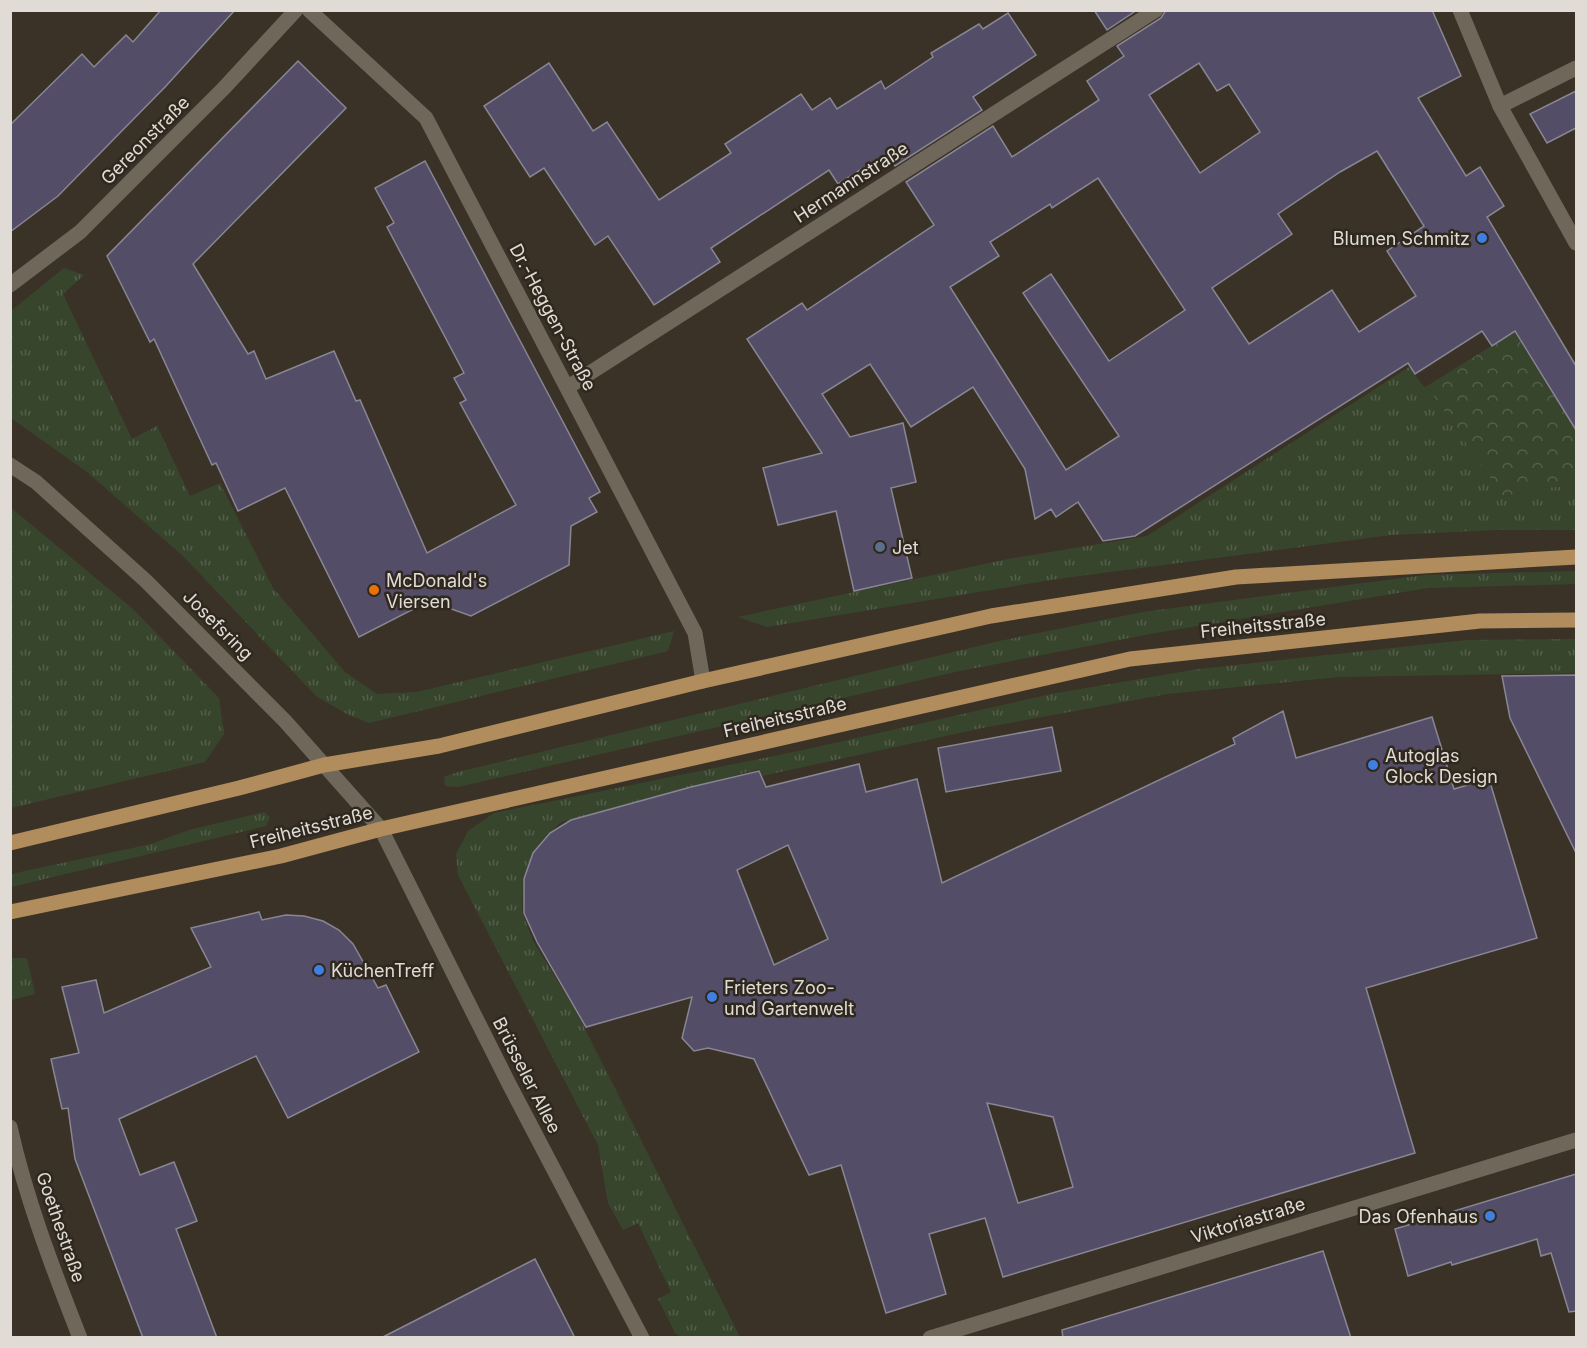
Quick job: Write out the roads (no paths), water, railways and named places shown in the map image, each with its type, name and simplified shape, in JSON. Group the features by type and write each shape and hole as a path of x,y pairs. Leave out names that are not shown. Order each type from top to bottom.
{"main road":[{"path":"10,843 239,788 324,765 439,746 703,681 991,616 1236,577 1576,557"},
{"name":"Freiheitsstraße","path":"10,912 281,856 381,829 1130,659 1480,621 1576,620"}],"street":[{"name":"Gereonstraße","path":"10,285 80,232 224,88 296,10"},
{"name":"Dr.-Heggen-Straße","path":"309,10 426,118 695,633 703,681"},
{"name":"Hermannstraße","path":"568,387 1156,10"},
{"path":"1460,10 1500,106 1576,243"},
{"path":"1500,106 1576,68"},
{"name":"Josefsring","path":"10,465 36,482 146,581 285,721 381,829"},
{"name":"Brüsseler Allee","path":"381,829 508,1082 642,1338"},
{"name":"Goethestraße","path":"10,1126 16,1155 48,1256 80,1338"},
{"name":"Viktoriastraße","path":"930,1338 1576,1140"}],"place":[{"name":"Blumen Schmitz","path":"1482,238"},
{"name":"Jet","path":"880,547"},
{"name":"McDonald's Viersen","path":"374,590"},
{"name":"Autoglas Glock Design","path":"1373,765"},
{"name":"KüchenTreff","path":"319,970"},
{"name":"Frieters Zoo- und Gartenwelt","path":"712,997"},
{"name":"Das Ofenhaus","path":"1490,1216"}]}
